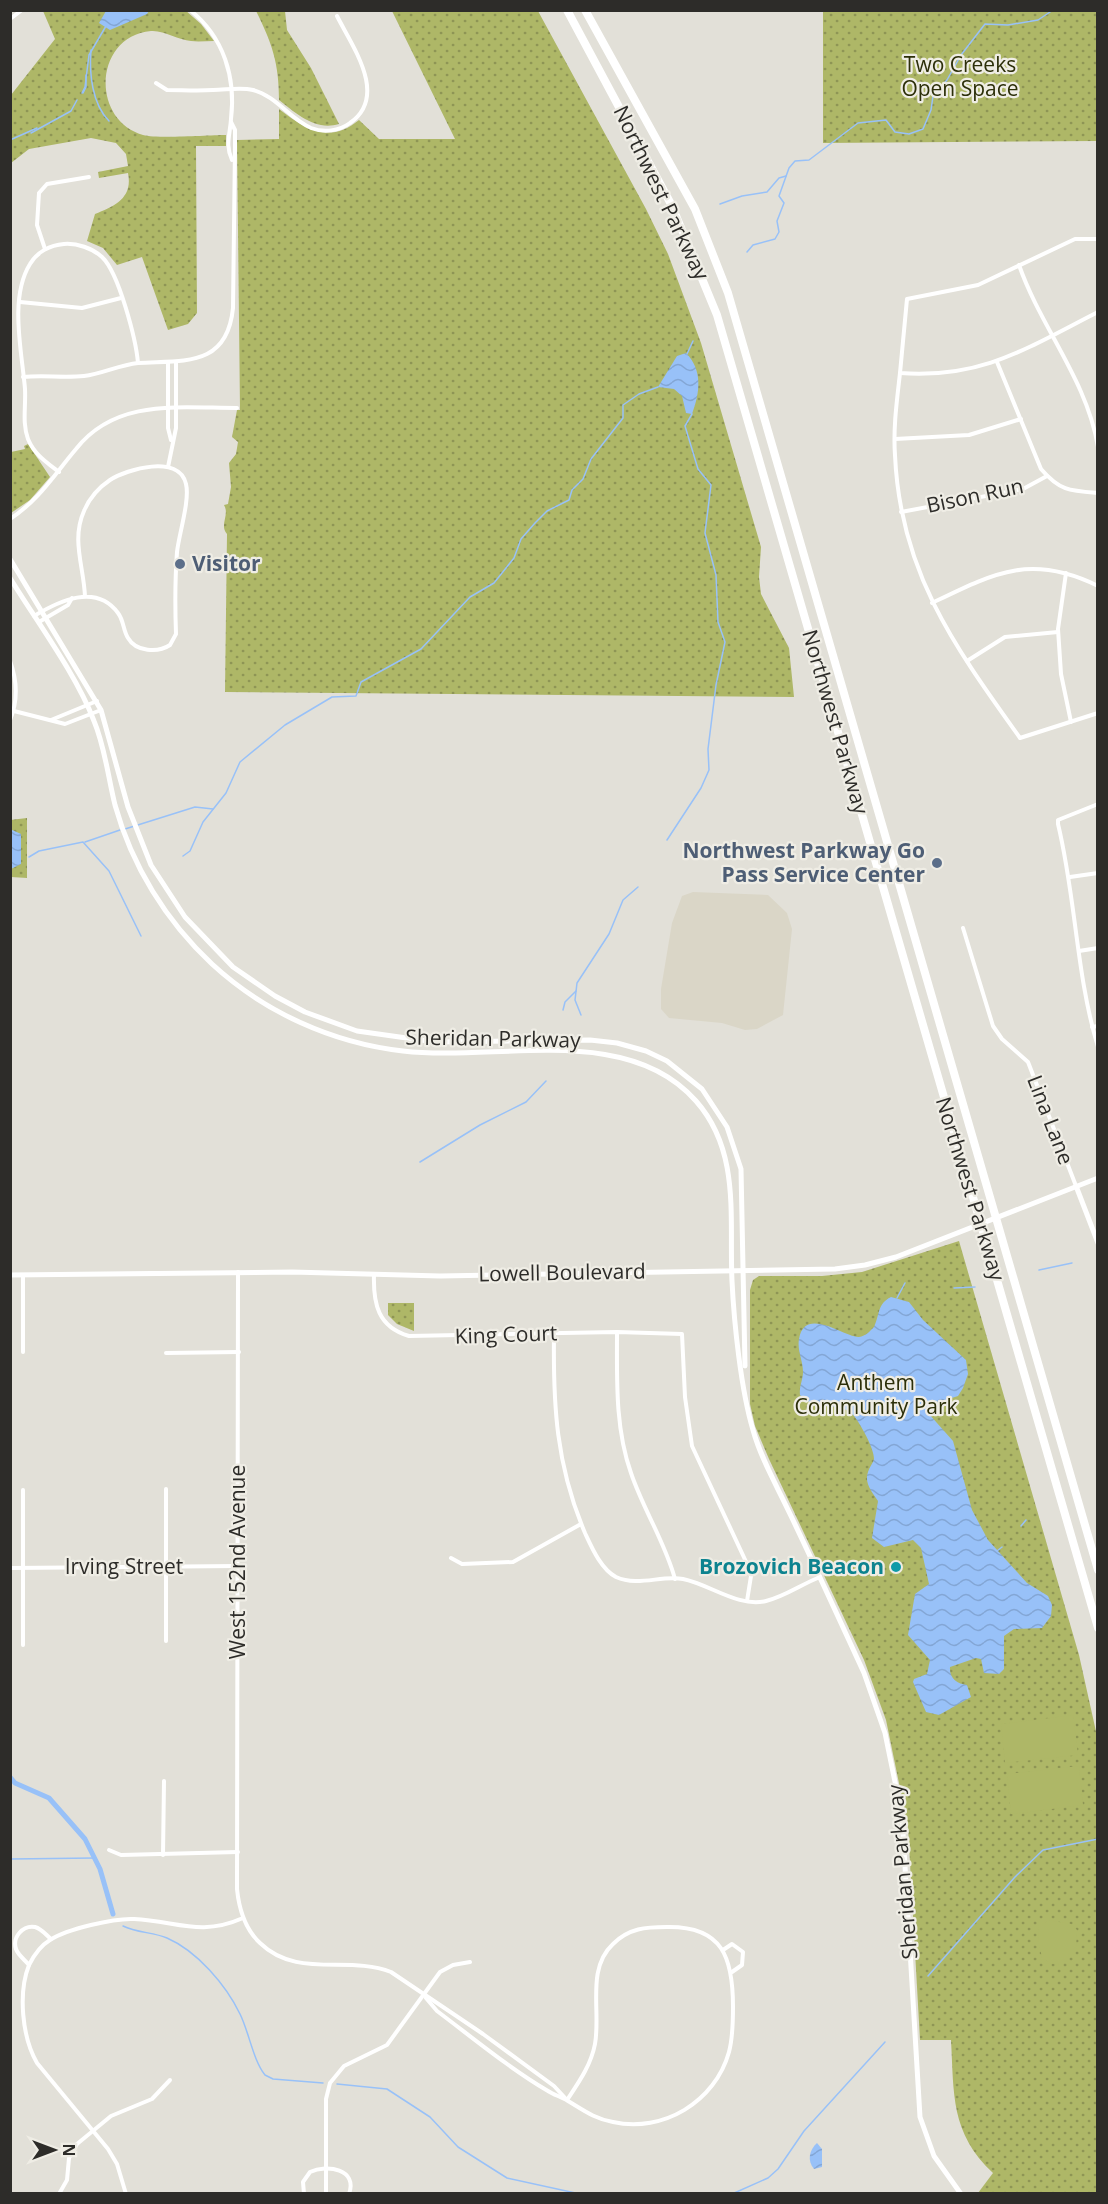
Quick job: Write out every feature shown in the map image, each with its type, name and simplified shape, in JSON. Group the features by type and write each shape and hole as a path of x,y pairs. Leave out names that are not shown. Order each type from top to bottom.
{"highway":[{"name":"Northwest Parkway","path":"567,10 672,206 717,315 1098,1628"},
{"name":"Northwest Parkway","path":"585,10 695,209 728,292 1098,1570"}],"main road":[{"name":"Sheridan Parkway","path":"10,559 97,701 128,807 144,849 174,903 210,946 252,981 321,1019 357,1031 408,1040 608,1041 646,1051 674,1066 695,1083 713,1103 735,1145 743,1190 745,1388"},
{"name":"Sheridan Parkway","path":"10,578 88,705 116,809 134,856 166,912 200,952 253,997 309,1027 359,1043 411,1052 605,1053 638,1061 669,1077 689,1094 706,1114 725,1153 731,1187 732,1270 745,1388 756,1442 864,1673 880,1715 895,1772 903,1833 920,2116 934,2156 961,2193"},
{"name":"Lowell Boulevard","path":"10,1275 238,1272 515,1275 835,1269 865,1265 954,1234 1098,1178"},
{"path":"1076,1186 1098,1244"}],"street":[{"path":"10,19 22,10"},
{"path":"23,377 82,376 138,363 176,363 197,359 212,350 222,339 230,323 233,308 232,161 227,141 231,122 232,89 228,66 219,44 207,27 190,10"},
{"path":"156,83 167,90 232,89 258,92 304,124 316,129 336,129 349,124 363,108 368,86 364,72 337,16"},
{"path":"45,249 37,225 37,197 42,185 89,177"},
{"path":"1098,239 1075,239 978,285 907,299 895,439 902,512 914,560 932,603 967,661 1020,738 1098,713"},
{"path":"59,472 38,454 28,439 24,423 23,377 18,326 20,302 27,270 34,258 45,249 59,245 73,244 97,253 111,269 134,334 138,363"},
{"path":"1020,265 1081,392 1096,430 1098,447"},
{"path":"20,302 70,309 93,307 121,298"},
{"path":"900,373 934,375 997,362 1098,312"},
{"path":"997,362 1041,469 1065,490 1098,493"},
{"path":"168,363 176,428 172,440"},
{"path":"168,467 172,440 176,363"},
{"path":"10,519 36,500 84,440 101,425 133,411 172,408 237,408"},
{"path":"895,439 957,437 997,428 1021,418"},
{"path":"34,616 65,598 98,599 113,607 121,618 127,637 136,646 162,649 173,642 176,634 177,552 187,491 181,474 168,467 145,468 119,475 99,490 88,503 80,521 77,538 85,597"},
{"name":"Bison Run","path":"902,512 1023,489 1047,476"},
{"path":"932,603 982,578 1010,570 1030,568 1066,573 1098,586"},
{"path":"1066,573 1058,632 1061,674 1071,722"},
{"path":"38,623 68,605 72,598"},
{"path":"967,661 1005,637 1058,632"},
{"path":"10,661 16,684 14,711 10,720"},
{"path":"51,720 97,701"},
{"path":"14,711 66,723 101,710"},
{"path":"1098,804 1058,820 1070,877 1079,951 1092,1027 1098,1047"},
{"path":"1070,877 1098,873"},
{"name":"Lina Lane","path":"963,928 993,1026 1002,1039 1028,1062 1076,1186"},
{"path":"1079,951 1098,948"},
{"path":"1092,1027 1098,1026"},
{"name":"West 152nd Avenue","path":"238,1272 237,1889 243,1918"},
{"name":"King Court","path":"374,1274 376,1307 381,1318 396,1332 419,1337 617,1332 668,1332 682,1335 685,1397 692,1446 748,1566 751,1576 747,1601"},
{"path":"23,1275 23,1352"},
{"path":"617,1332 619,1406 627,1460 643,1504 669,1556 675,1579"},
{"path":"554,1333 554,1410 558,1444 567,1483 581,1524 595,1553 613,1575 627,1581 675,1579 696,1582 747,1601 765,1602 820,1577"},
{"path":"166,1353 239,1352"},
{"path":"166,1489 166,1641"},
{"path":"22,1490 23,1645"},
{"path":"451,1558 462,1564 513,1562 581,1524"},
{"name":"Irving Street","path":"10,1568 238,1566"},
{"path":"163,1855 164,1781"},
{"path":"108,1850 121,1855 238,1852"},
{"path":"126,2193 113,2156 38,2063 29,2047 25,2031 25,1983 29,1965 37,1952 51,1939 66,1933 125,1919 202,1929 222,1927 243,1918 257,1941 280,1957 305,1964 383,1969 423,1996 442,2005 483,2034 554,2086 567,2100"},
{"path":"423,1996 437,2011 547,2090 600,2119 632,2125 668,2118 696,2102 717,2079 729,2052 733,2030 732,1972 723,1950 702,1932 677,1927 639,1928 624,1934 611,1945 598,1972 597,2030 592,2054 584,2075 567,2100"},
{"path":"29,1965 16,1950 15,1940 20,1932 27,1928 36,1928 51,1939"},
{"path":"723,1950 732,1944 743,1952 742,1965 732,1972"},
{"path":"326,2193 326,2099 330,2083 344,2066 387,2045 435,1977 446,1968 470,1962"},
{"path":"477,2041 483,2034"},
{"path":"517,2069 522,2062"},
{"path":"59,2193 67,2180 71,2153 93,2130 117,2112 152,2099 170,2080"},
{"path":"304,2193 303,2182 307,2175 314,2170 326,2169 338,2169 346,2173 351,2181 349,2193"}],"shaded area":[{"path":"693,892 768,895 787,913 792,929 783,1015 757,1029 745,1030 722,1023 669,1018 661,1009 661,989 672,923 682,896"}],"green space":[{"path":"185,10 201,24 214,41 186,40 156,31 132,36 118,47 109,62 106,79 107,97 114,113 126,126 143,135 171,137 226,135 226,146 196,146 197,313 188,324 168,330 142,257 117,265 103,248 87,241 95,214 116,204 128,189 128,173 99,178 98,172 128,166 126,154 116,143 91,138 29,149 11,163 11,95 55,39 43,11"},
{"path":"256,11 285,11 287,30 311,68 339,124 330,126 314,123 300,116 279,100 274,54"},
{"path":"392,11 538,11 646,209 668,254 701,343 761,547 759,577 761,594 789,648 794,697 225,692 227,534 224,527 226,509 224,505 228,504 231,487 229,463 236,454 238,442 232,437 237,410 240,410 237,140 279,139 279,109 309,128 328,133 348,127 359,120 379,139 455,139"},
{"name":"Two Creeks Open Space","path":"823,11 1097,11 1097,141 823,143"},
{"path":"28,444 50,477 30,500 11,513 11,452 25,449 24,446"},
{"path":"27,818 27,878 11,877 10,820"},
{"name":"Anthem Community Park","path":"959,1241 1079,1655 1097,1736 1097,2193 978,2193 993,2173 979,2158 962,2127 954,2095 951,2040 920,2040 908,1827 886,1720 864,1660 769,1459 755,1426 750,1404 750,1290 753,1280 759,1276 822,1276 862,1272"},
{"path":"388,1303 414,1303 414,1331 397,1324 388,1315"},
{"path":"1073,1715 1078,1755 1005,1763 1001,1724"},
{"path":"1079,1766 1083,1805 1011,1814 1007,1774"},
{"path":"1048,1920 1071,1924 1077,1930 1076,1947 1059,1965 1042,1958 1038,1939 1039,1927"}],"water":[{"path":"106,11 149,11 147,14 110,30 99,23"},
{"path":"686,353 695,367 698,382 697,398 692,414 686,413 682,396 674,389 658,387 677,356"},
{"path":"10,829 21,834 21,864 11,869"},
{"path":"891,1297 909,1302 923,1320 966,1360 968,1374 958,1396 930,1405 929,1414 953,1441 972,1510 988,1540 1027,1583 1048,1596 1052,1605 1051,1616 1042,1628 1014,1629 1004,1636 1004,1669 999,1674 984,1673 981,1659 976,1658 950,1667 952,1677 957,1682 967,1685 971,1697 939,1715 926,1712 913,1682 914,1679 927,1674 930,1660 908,1635 915,1594 929,1584 921,1548 913,1540 884,1547 872,1538 878,1501 867,1480 874,1459 867,1437 849,1411 814,1404 800,1395 803,1372 799,1339 803,1329 809,1324 817,1324 859,1337 874,1327 881,1306"},
{"path":"817,2143 822,2149 822,2167 814,2169 810,2163 810,2156"}],"waterway":[{"path":"747,252 753,245 775,239 779,232 777,221 784,203 779,196 789,168 795,161 809,160 858,123 886,120 895,132 909,134 923,129 931,110 933,96 947,80 961,55 985,24 1008,25 1038,20 1053,10"},
{"path":"82,93 85,87 89,55 106,26"},
{"path":"91,50 95,97 109,121"},
{"path":"83,93 86,87 86,75"},
{"path":"31,133 71,111 77,100"},
{"path":"10,140 37,128"},
{"path":"720,204 742,196 767,192 779,178 786,176"},
{"path":"687,354 693,341"},
{"path":"183,856 190,851 203,822 226,793 240,762 285,725 332,697 356,696 361,682 421,649 470,597 494,583 514,558 521,539 535,523 547,511 569,500 572,490 583,479 591,459 623,418 623,405 639,394 658,387"},
{"path":"667,840 701,788 709,770 708,749 716,685 725,642 718,622 716,575 705,533 711,485 698,469 685,426 692,414"},
{"path":"125,829 195,807 213,809"},
{"path":"85,842 120,830"},
{"path":"29,857 39,851 83,842 109,871 141,936"},
{"path":"581,1015 575,1000 577,983 609,934 623,900 638,887"},
{"path":"563,1010 565,1002 576,991"},
{"path":"420,1162 480,1125 526,1102 546,1081"},
{"path":"1039,1270 1072,1263"},
{"path":"897,1298 905,1283"},
{"path":"954,1288 975,1287"},
{"path":"1021,1526 1026,1520"},
{"path":"997,1551 1002,1547"},
{"path":"10,1777 15,1783 49,1798 85,1839 100,1869 113,1914"},
{"path":"928,1976 1015,1877 1043,1850 1098,1839"},
{"path":"10,1859 95,1858"},
{"path":"123,1926 167,1938 189,1951 210,1970 240,2014 257,2062 265,2075 273,2079 323,2083"},
{"path":"732,2194 768,2178 778,2169 804,2131 885,2042"},
{"path":"337,2084 387,2089 430,2117 458,2147 507,2178 580,2194"}],"place":[{"name":"Visitor","path":"180,564"},
{"name":"Northwest Parkway Go Pass Service Center","path":"937,863"},
{"name":"Brozovich Beacon","path":"896,1567"}]}
